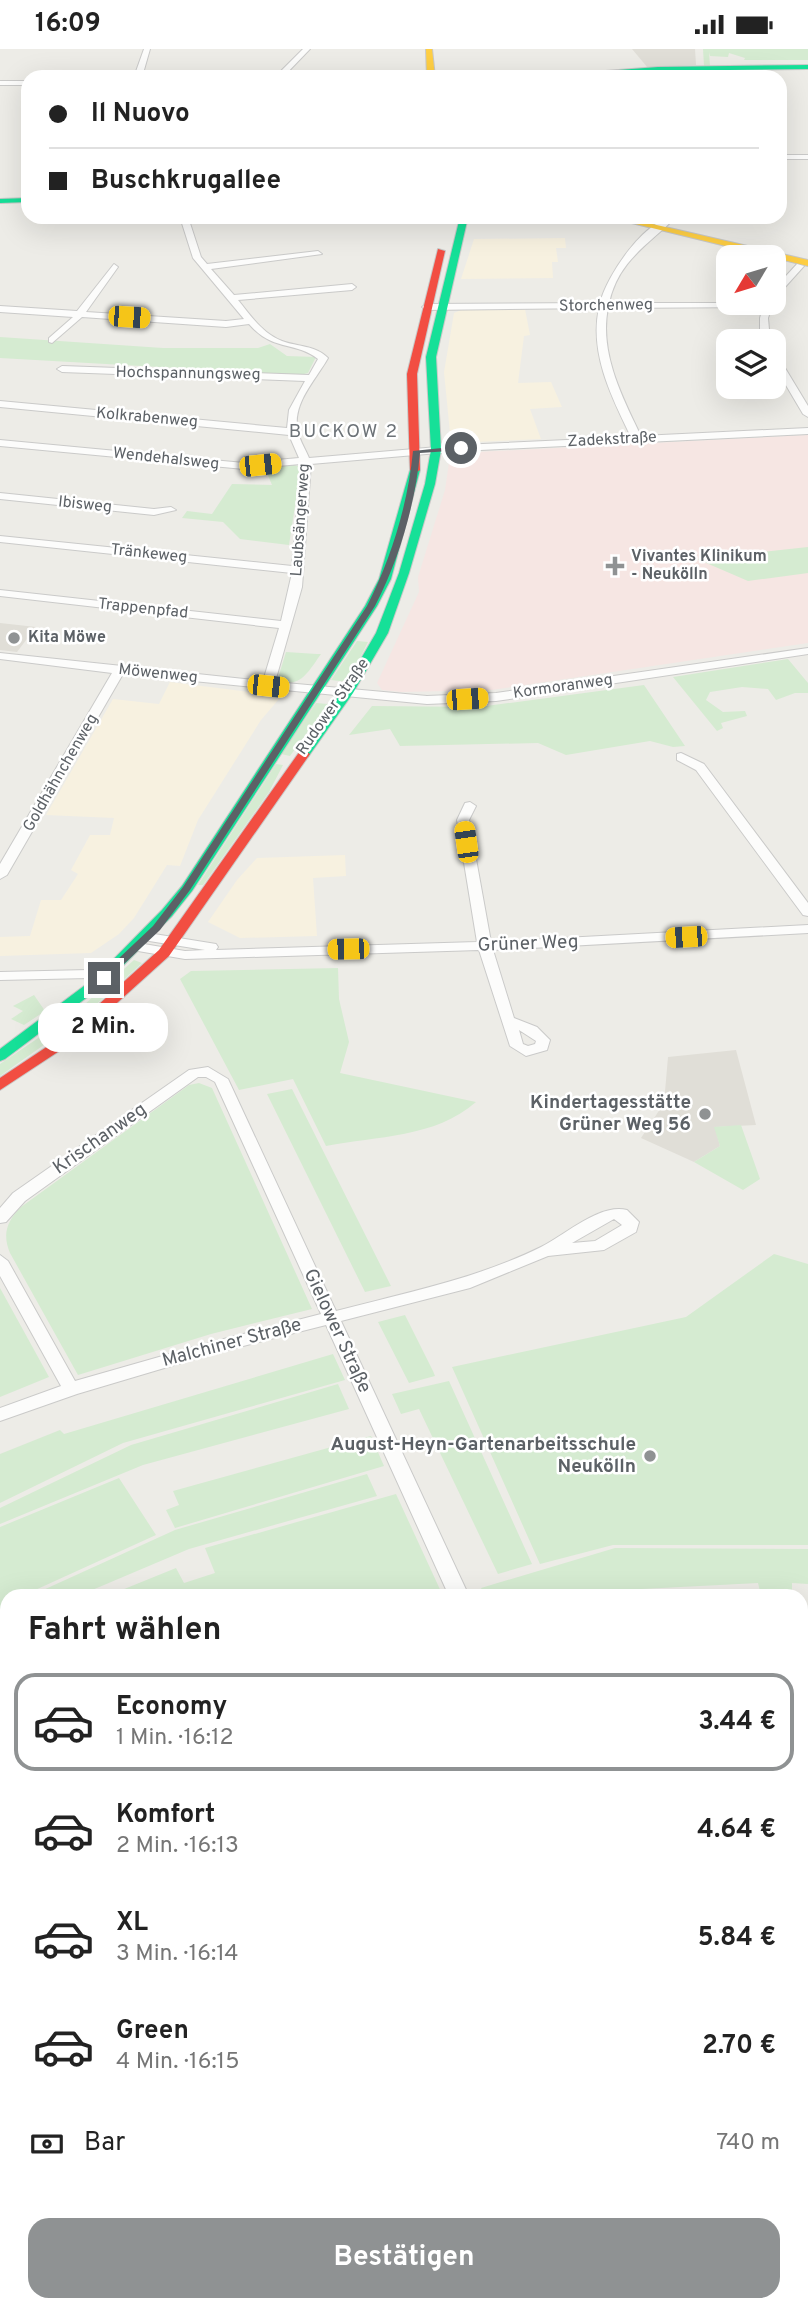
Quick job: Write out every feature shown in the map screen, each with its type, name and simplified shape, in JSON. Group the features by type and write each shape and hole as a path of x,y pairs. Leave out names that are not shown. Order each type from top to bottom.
{"main road":[{"path":"429,49 436,70"},
{"path":"438,70 443,49"},
{"path":"686,70 703,69"},
{"path":"681,70 808,69"},
{"path":"0,201 21,200"},
{"name":"Rudower Straße","path":"0,1056 51,1022 143,942 187,888 364,618 385,579 414,483 417,451 412,374 426,307 455,224"},
{"name":"Rudower Straße","path":"0,1085 71,1037 123,993 168,947 347,693 382,633 404,573 430,484 436,450 430,384 431,357 443,308 456,224"},
{"path":"625,224 806,263"},
{"path":"633,224 716,246"},
{"path":"786,261 806,263"}],"street":[{"path":"140,70 147,49"},
{"path":"286,70 307,49"},
{"path":"0,83 21,83"},
{"path":"787,157 808,157"},
{"path":"186,224 192,248 203,267 265,337 322,356 322,361 295,409 293,432"},
{"path":"637,439 616,400 605,366 601,333 604,306 622,262 651,230 661,224"},
{"path":"203,267 318,254"},
{"path":"786,283 806,263"},
{"path":"52,339 80,314 114,267"},
{"path":"233,298 352,287"},
{"name":"Storchenweg","path":"443,308 716,304"},
{"path":"426,307 443,308"},
{"path":"0,309 226,324 251,321"},
{"name":"Hochspannungsweg","path":"62,369 313,378"},
{"path":"786,378 808,414"},
{"name":"Kolkrabenweg","path":"0,404 293,432"},
{"name":"Zadekstraße","path":"417,451 808,431"},
{"name":"Laubsängerweg","path":"268,686 287,625 298,570 307,460 293,432"},
{"name":"Wendehalsweg","path":"0,443 231,465 417,451"},
{"name":"Ibisweg","path":"0,496 154,512 171,510"},
{"name":"Tränkeweg","path":"0,539 298,570"},
{"name":"Trappenpfad","path":"0,593 287,625"},
{"name":"Kormoranweg","path":"316,690 427,700 496,697 808,651"},
{"name":"Möwenweg","path":"0,656 316,690"},
{"name":"Goldhähnchenweg","path":"0,875 120,670"},
{"path":"681,757 700,767 808,912"},
{"path":"471,806 463,820 485,946 496,991 507,1020"},
{"name":"Grüner Weg","path":"143,942 168,947 185,955 248,951 485,946 808,929"},
{"path":"0,976 89,974 104,978"},
{"name":"Krischanweg","path":"0,1218 19,1197 135,1114 194,1073 208,1072"},
{"name":"Gielower Straße","path":"208,1072 221,1079 456,1589"},
{"name":"Malchiner Straße","path":"0,1415 71,1389 330,1317 438,1292 546,1251"},
{"path":"0,1261 71,1389"}],"shaded area":[{"path":"632,49 695,49 696,65 648,68"},
{"path":"565,238 566,248 556,248 558,262 552,262 553,278 461,279 474,239"},
{"path":"525,309 530,335 524,336 518,383 551,382 562,407 530,409 541,439 451,443 444,372 454,313 461,310"},
{"name":"Vivantes Klinikum - Neukölln","path":"808,435 808,643 492,690 401,692 382,690 377,683 419,592 418,577 445,490 450,456 459,453"},
{"name":"Kita Möwe","path":"0,623 36,627 17,652 0,650"},
{"path":"170,682 274,695 279,699 261,720 198,820 180,866 167,865 134,918 119,934 91,953 0,956 0,937 30,936 41,900 61,900 78,874 71,870 90,835 110,835 114,818 46,815 113,699 159,704"},
{"path":"345,855 346,876 313,878 317,936 240,938 208,922 237,880 257,858"},
{"name":"Kindertagesstätte Grüner Weg 56","path":"736,1050 756,1125 715,1127 720,1146 694,1162 641,1138 664,1103 668,1057"}],"green space":[{"path":"703,49 808,49 808,60 744,60 745,58 729,53 728,57 710,56 709,52 710,66 704,66"},
{"path":"0,337 163,348 258,348 270,344 287,356 316,357 308,373 300,375 0,358"},
{"path":"294,465 301,467 289,545 240,539 223,522 182,518 187,511 212,514 232,484 272,485 265,468"},
{"path":"808,547 808,573 748,581 697,559"},
{"path":"357,641 368,642 348,682 331,680"},
{"path":"286,652 321,654 298,681 285,682 278,678"},
{"path":"788,659 808,683 808,693 795,693 776,700 768,689 742,687 710,692 706,700 723,712 745,711 747,716 721,723 723,728 717,731 673,677"},
{"path":"644,685 685,746 673,747 650,741 566,755 538,743 400,746 390,729 349,735 372,706 479,707"},
{"path":"316,703 328,704 290,756 281,754"},
{"path":"276,764 283,765 269,792 203,885 198,885"},
{"path":"134,960 142,963 79,1020 0,1076 0,1064 75,1013"},
{"path":"338,968 339,999 349,1042 340,1073 476,1102 460,1114 424,1129 326,1146 293,1079 239,1090 180,979 191,971"},
{"path":"34,995 45,1011 24,1025 11,1019 23,1011 13,1006"},
{"path":"199,1083 212,1088 312,1309 211,1334 78,1375 10,1253 6,1240 9,1223 21,1207 189,1085"},
{"path":"292,1089 391,1286 365,1292 267,1094"},
{"path":"741,1125 760,1179 743,1190 694,1162 720,1146 714,1127"},
{"name":"August-Heyn-Gartenarbeitsschule Neukölln","path":"774,1254 808,1264 808,1545 613,1545 540,1564 452,1367 686,1317"},
{"path":"0,1288 49,1377 0,1397"},
{"path":"405,1315 435,1376 409,1383 378,1322"},
{"path":"333,1354 345,1380 123,1443 0,1503 0,1454 60,1430 64,1434"},
{"path":"449,1381 532,1564 498,1574 419,1409 401,1414 392,1394"},
{"path":"338,1384 349,1409 143,1465 0,1524 0,1508 131,1445"},
{"path":"371,1436 384,1466 175,1528 166,1510 179,1505 173,1491"},
{"path":"367,1474 377,1496 189,1549 95,1589 45,1589 175,1530"},
{"path":"119,1478 156,1535 37,1589 0,1589 0,1527"},
{"path":"396,1494 440,1589 124,1589 176,1568 184,1583 215,1573 205,1548"},
{"path":"615,1548 808,1549 808,1584 792,1583 792,1589 760,1589 758,1583 642,1589 481,1588"}],"traffic: fast":[{"path":"642,70 808,67"},
{"path":"0,201 21,200"},
{"path":"304,754 347,693 382,633 404,573 430,484 436,450 431,357 462,224"},
{"path":"0,1056 101,980 167,913 187,888 371,606 385,579 415,470"}],"traffic: slow":[{"path":"429,49 430,70"},
{"path":"641,224 808,263"}],"traffic: jam":[{"path":"415,470 412,374 441,251"},
{"path":"0,1085 71,1037 164,953 304,754"}],"place":[{"name":"Vivantes Klinikum - Neukölln","path":"615,566"},
{"name":"Kita Möwe","path":"14,638"},
{"name":"Kindertagesstätte Grüner Weg 56","path":"705,1114"},
{"name":"August-Heyn-Gartenarbeitsschule Neukölln","path":"650,1456"}],"district":[{"name":"BUCKOW 2","path":"344,432"}],"route":[{"path":"104,978 157,928 187,888 371,606 385,579 414,483 417,451 461,448"}]}
